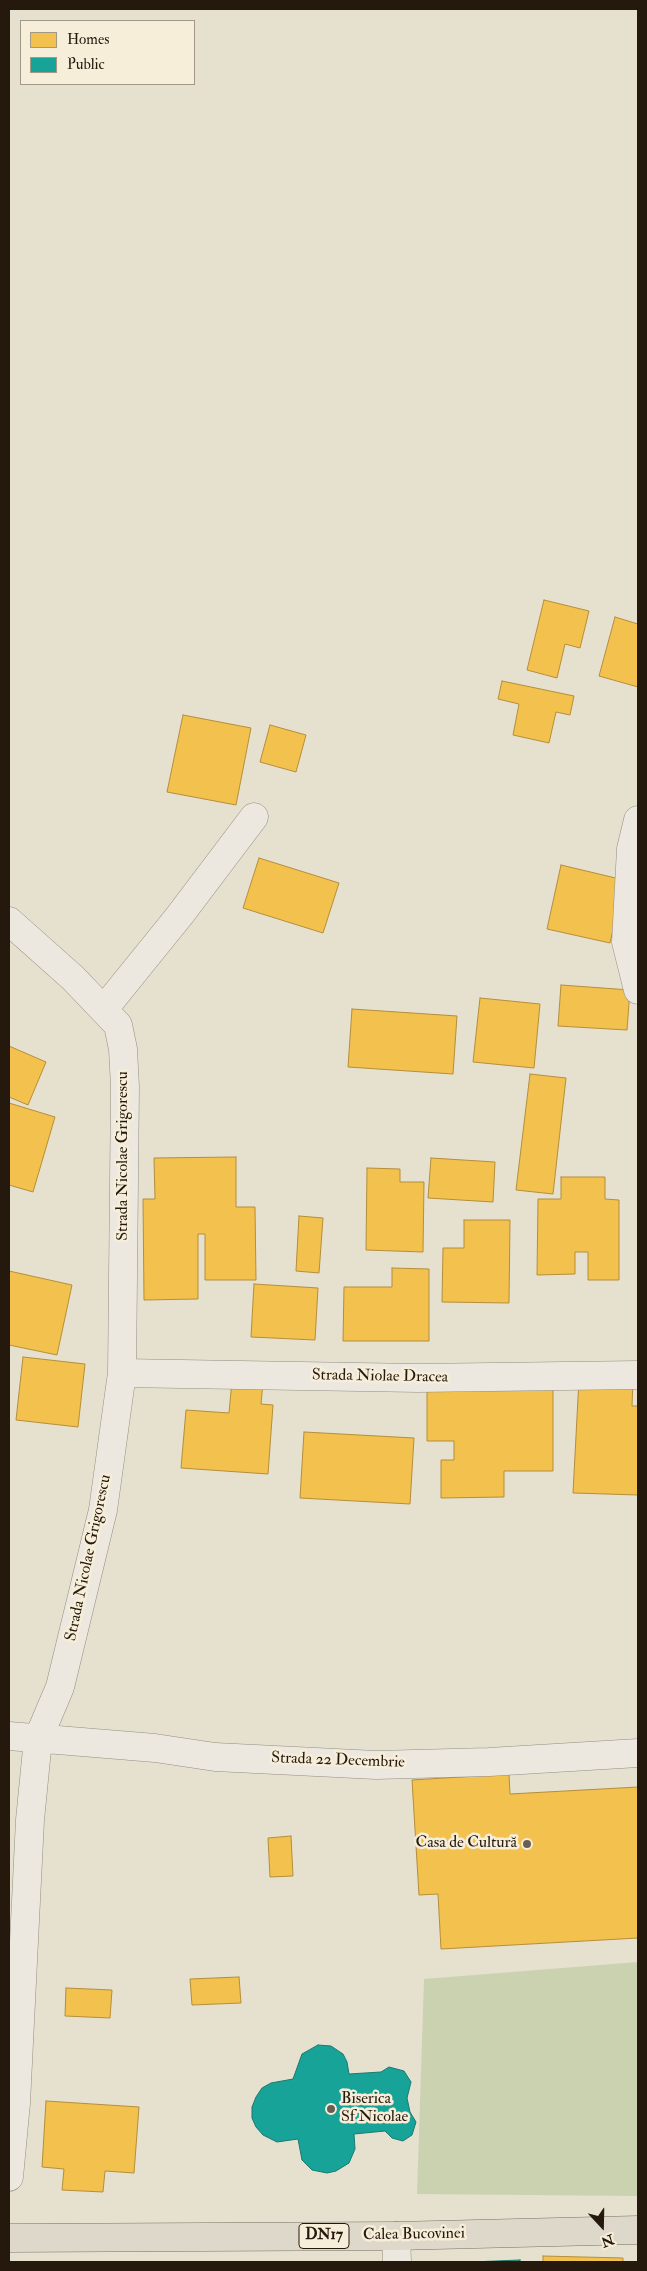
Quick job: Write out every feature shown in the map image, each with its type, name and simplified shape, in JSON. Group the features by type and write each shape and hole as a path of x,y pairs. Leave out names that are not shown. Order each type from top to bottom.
{"highway":[{"name":"Calea Bucovinei","path":"9,2238 396,2249 638,2230"}],"street":[{"path":"104,1009 180,915 254,817"},
{"path":"638,820 631,849 626,942 638,990"},
{"name":"Strada Nicolae Grigorescu","path":"9,921 104,1009 118,1025 123,1049 125,1087 122,1373 103,1510 60,1687 38,1739 30,1820 16,2103 9,2177"},
{"name":"Strada Niolae Dracea","path":"122,1373 418,1378 638,1376"},
{"name":"Strada 22 Decembrie","path":"9,1736 155,1748 214,1757 376,1764 489,1762 638,1753"}],"green space":[{"path":"638,1962 638,2196 417,2194 424,1979"}],"building: Homes":[{"path":"544,600 589,611 580,648 565,644 557,678 527,670"},
{"path":"615,617 638,624 638,687 599,676"},
{"path":"502,681 574,696 570,715 556,712 549,743 513,735 519,704 498,699"},
{"path":"183,715 251,728 236,805 167,792"},
{"path":"270,725 306,735 296,772 260,762"},
{"path":"259,858 339,883 323,933 243,908"},
{"path":"561,865 624,880 610,943 547,929"},
{"path":"561,985 630,990 627,1030 558,1026"},
{"path":"480,998 540,1004 534,1068 473,1062"},
{"path":"352,1009 457,1016 453,1074 348,1067"},
{"path":"9,1046 46,1062 28,1105 9,1097"},
{"path":"530,1074 566,1078 553,1194 516,1190"},
{"path":"9,1103 55,1117 33,1192 9,1185"},
{"path":"236,1157 236,1207 255,1207 256,1280 205,1280 205,1234 198,1234 198,1299 144,1300 143,1199 155,1199 154,1158"},
{"path":"431,1158 495,1162 493,1202 428,1198"},
{"path":"367,1168 400,1169 400,1182 424,1182 423,1252 366,1250"},
{"path":"561,1177 605,1177 605,1199 619,1200 619,1280 588,1280 588,1252 575,1252 575,1274 537,1275 538,1199 561,1199"},
{"path":"299,1216 323,1218 319,1273 296,1271"},
{"path":"464,1220 510,1220 509,1303 442,1302 443,1248 464,1248"},
{"path":"392,1268 429,1269 429,1341 343,1341 344,1287 392,1287"},
{"path":"9,1271 72,1285 57,1355 9,1345"},
{"path":"254,1284 318,1288 315,1340 251,1337"},
{"path":"23,1357 85,1364 78,1427 16,1420"},
{"path":"579,1379 633,1381 632,1406 638,1406 638,1495 573,1493"},
{"path":"232,1381 263,1383 261,1404 273,1405 268,1474 181,1468 186,1410 229,1413"},
{"path":"553,1381 553,1471 504,1471 504,1497 441,1498 441,1460 454,1460 454,1441 427,1441 427,1382"},
{"path":"304,1432 414,1438 410,1504 300,1498"},
{"name":"Casa de Cultură","path":"509,1774 510,1794 638,1787 638,1938 441,1949 438,1894 419,1895 412,1780"},
{"path":"291,1836 293,1876 270,1877 268,1838"},
{"path":"239,1977 241,2003 192,2005 190,1979"},
{"path":"66,1988 112,1990 110,2018 65,2016"},
{"path":"46,2101 139,2107 134,2173 105,2171 103,2192 62,2190 64,2169 42,2167"},
{"path":"543,2256 623,2258 623,2262 543,2262"}],"building: Public":[{"name":"Biserica Sf Nicolae","path":"318,2045 331,2046 343,2054 347,2062 349,2074 381,2072 389,2067 404,2071 411,2082 407,2098 410,2112 416,2122 412,2135 403,2141 392,2138 385,2131 354,2134 355,2149 349,2163 336,2171 327,2173 312,2170 302,2160 298,2139 277,2142 263,2135 256,2127 252,2118 252,2107 256,2097 262,2088 271,2083 293,2079 302,2054"},
{"path":"520,2260 520,2262 472,2262"}],"place":[{"name":"Casa de Cultură","path":"527,1844"},
{"name":"Biserica Sf Nicolae","path":"331,2109"}]}
